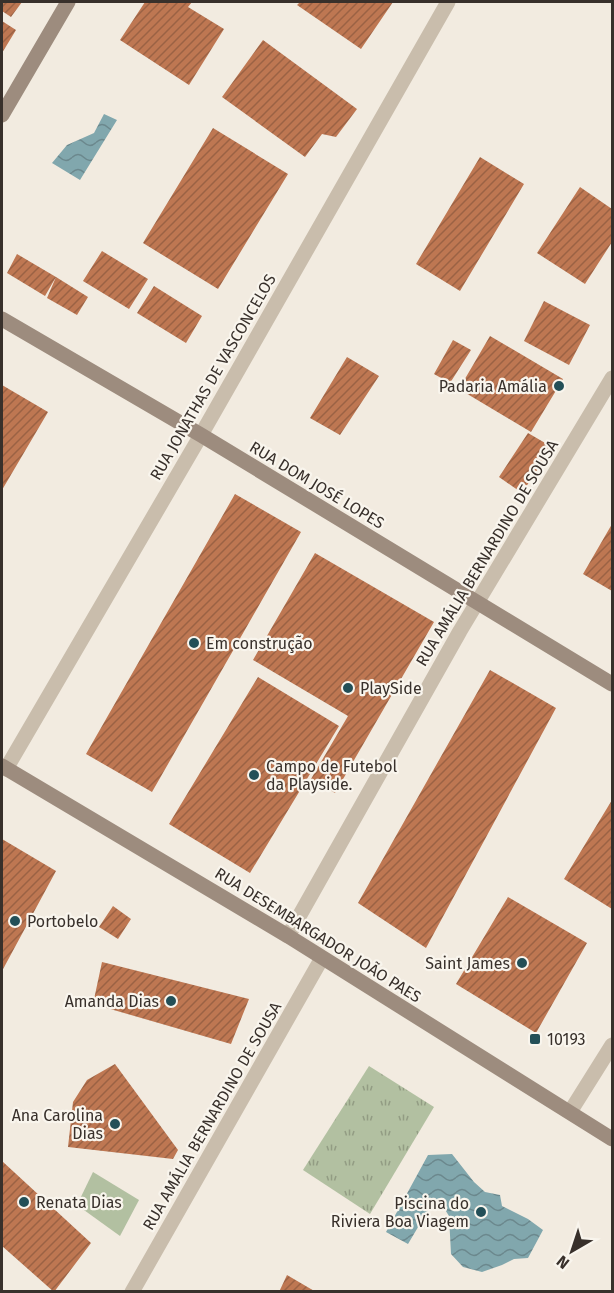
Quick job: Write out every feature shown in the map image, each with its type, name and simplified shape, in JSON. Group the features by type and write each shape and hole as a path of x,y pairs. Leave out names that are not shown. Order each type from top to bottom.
{"street":[{"path":"2,115 68,2"},
{"name":"RUA JONATHAS DE VASCONCELOS","path":"4,768 201,435 448,2"},
{"name":"RUA DOM JOSÉ LOPES","path":"2,319 201,435 612,684"},
{"name":"RUA AMÁLIA BERNARDINO DE SOUSA","path":"288,936 477,603 612,378"},
{"name":"RUA DESEMBARGADOR JOÃO PAES","path":"4,768 288,936 612,1139"},
{"name":"RUA AMÁLIA BERNARDINO DE SOUSA","path":"132,1292 322,958"},
{"path":"570,1112 612,1045"}],"green space":[{"path":"369,1066 434,1107 370,1214 303,1170"},
{"path":"93,1172 139,1200 120,1236 77,1205"}],"water":[{"path":"104,114 117,120 80,180 52,163 67,145 94,133"},
{"name":"Piscina do Riviera Boa Viagem","path":"452,1154 485,1192 500,1195 502,1206 528,1219 543,1230 528,1258 514,1259 482,1272 463,1267 451,1254 449,1216 444,1208 433,1202 408,1244 386,1232 428,1155"}],"building":[{"path":"2,2 22,2 11,17 2,11"},
{"path":"145,2 192,2 188,7 224,29 189,85 120,40"},
{"path":"300,2 393,2 361,49 297,5"},
{"path":"2,21 16,30 2,53"},
{"path":"263,40 357,109 336,137 322,134 305,157 222,97"},
{"path":"213,128 288,174 218,289 143,243"},
{"path":"480,157 524,184 460,291 416,264"},
{"path":"580,187 612,209 612,242 585,284 537,253"},
{"path":"102,251 148,279 129,309 83,281"},
{"path":"17,254 56,277 45,296 7,273"},
{"path":"56,277 88,297 77,315 47,298"},
{"path":"154,286 202,316 186,343 137,313"},
{"path":"544,301 590,325 569,365 524,341"},
{"path":"490,336 563,379 531,432 459,389"},
{"path":"453,340 471,350 450,383 434,374"},
{"path":"347,357 379,376 340,435 310,418"},
{"path":"2,385 48,412 2,490"},
{"path":"528,433 552,447 522,493 499,477"},
{"name":"Em construção","path":"235,494 301,532 152,792 86,754"},
{"path":"612,524 612,591 583,574"},
{"name":"PlaySide","path":"315,553 434,622 335,793 311,779 348,716 253,660"},
{"path":"490,670 556,708 426,948 358,903"},
{"name":"Campo de Futebol da Playside.","path":"258,677 339,726 250,873 169,824"},
{"path":"612,800 612,909 564,879"},
{"name":"Portobelo","path":"2,839 56,871 2,971"},
{"name":"Saint James","path":"508,897 587,943 536,1033 456,984"},
{"path":"113,906 131,919 118,939 99,927"},
{"name":"Amanda Dias","path":"102,962 249,999 231,1044 93,1004"},
{"name":"Ana Carolina Dias","path":"115,1064 178,1150 173,1159 68,1147 73,1102 87,1080"},
{"name":"Renata Dias","path":"2,1161 91,1243 54,1292 2,1246"},
{"path":"287,1275 316,1292 279,1292"}],"place":[{"name":"Padaria Amália","path":"559,386"},
{"name":"Em construção","path":"194,643"},
{"name":"PlaySide","path":"348,688"},
{"name":"Campo de Futebol da Playside.","path":"254,775"},
{"name":"Portobelo","path":"15,921"},
{"name":"Saint James","path":"522,963"},
{"name":"Amanda Dias","path":"171,1001"},
{"name":"10193","path":"535,1039"},
{"name":"Ana Carolina Dias","path":"115,1124"},
{"name":"Renata Dias","path":"24,1202"},
{"name":"Piscina do Riviera Boa Viagem","path":"481,1212"}]}
